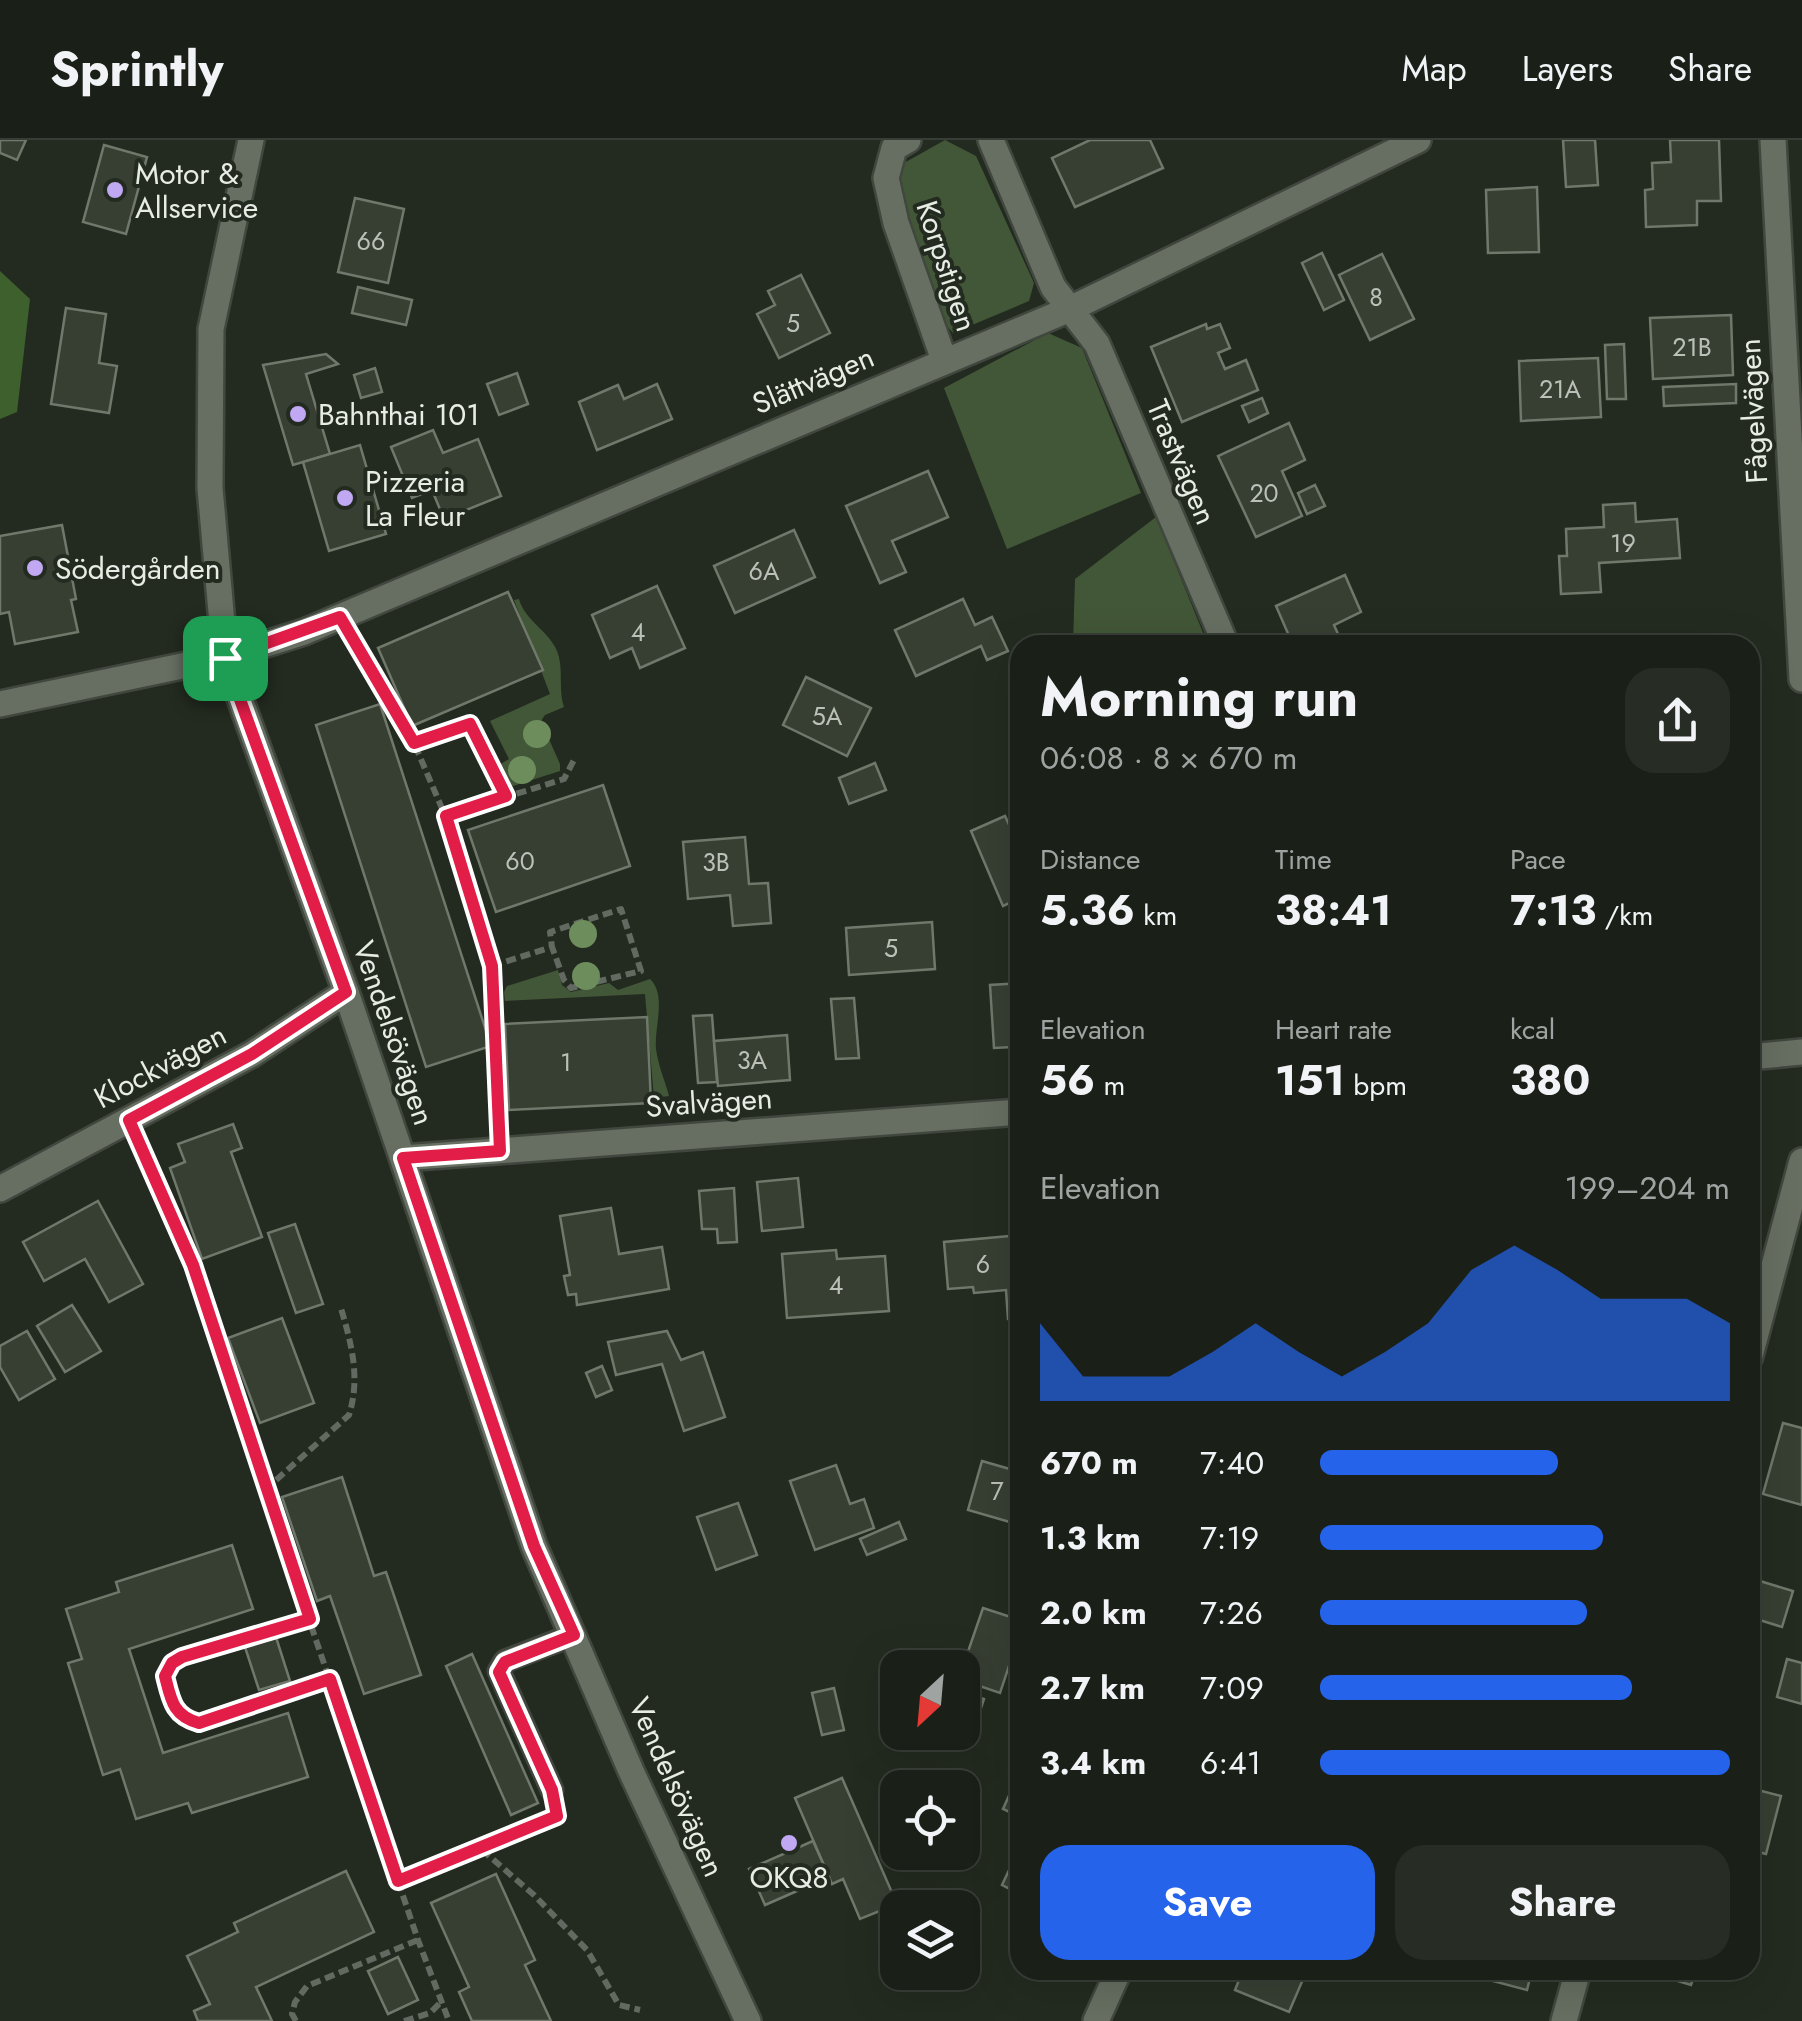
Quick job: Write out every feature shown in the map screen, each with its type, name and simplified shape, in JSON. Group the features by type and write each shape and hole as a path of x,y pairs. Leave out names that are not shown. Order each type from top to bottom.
{"street":[{"name":"Korpstigen","path":"908,140 894,148 886,178 896,223 944,360"},
{"path":"991,140 1054,288 1070,309"},
{"name":"Slättvägen","path":"0,704 225,658 340,617 1070,309 1418,140"},
{"name":"Fågelvägen","path":"1773,140 1802,679"},
{"name":"Vendelsövägen","path":"245,142 211,329 210,488 225,658 346,992 534,1546 631,1771 748,2021"},
{"name":"Trastvägen","path":"1070,309 1097,344 1222,635"},
{"name":"Klockvägen","path":"0,1190 252,1054 346,992"},
{"path":"1760,1056 1802,1052"},
{"name":"Svalvägen","path":"403,1158 1010,1113"},
{"path":"1760,1318 1802,1161"},
{"path":"1096,2021 1114,1980"},
{"path":"1564,2021 1575,1980"}],"lane":[{"path":"552,1790 499,1672 505,1662 574,1635"}],"path":[{"path":"340,617 414,743 446,816 492,966 500,1151"},
{"path":"414,743 470,724 506,796"},
{"path":"446,816 564,778 575,758"},
{"path":"621,910 641,971 571,988 552,947 550,932 621,910"},
{"path":"492,966 552,947"},
{"path":"129,1120 193,1265 448,2021"},
{"path":"266,1490 349,1415 355,1398 355,1374 340,1305"},
{"path":"310,1619 182,1657 172,1663 165,1676 170,1694 176,1712 199,1723 330,1679"},
{"path":"398,1881 482,1850 557,1816 552,1790"},
{"path":"482,1850 534,1895 587,1950 618,2005 640,2010"},
{"path":"296,2021 292,2014 294,2002 308,1986 418,1940"},
{"path":"404,2021 430,2013 440,2004"}],"green space":[{"path":"945,140 976,156 1034,283 1029,301 953,333 935,312 895,182 904,163"},
{"path":"0,271 30,299 17,412 0,419"},
{"path":"1048,333 1082,348 1141,493 1007,549 944,388"},
{"path":"1156,517 1204,635 1073,635 1075,579"},
{"path":"519,599 526,614 557,651 564,707 545,715 541,721 560,771 513,786 507,783 499,765 509,759 490,721 550,694 514,600"},
{"path":"558,970 562,985 571,992 609,983 618,990 650,979 658,994 656,1049 669,1096 654,1098 645,994 505,1001 507,986"}],"building":[{"path":"0,140 26,140 17,160 0,153"},
{"path":"1090,140 1150,140 1163,168 1075,207 1052,158"},
{"path":"1563,140 1595,140 1598,185 1566,187"},
{"path":"1670,140 1719,140 1721,201 1697,201 1697,225 1646,227 1645,190 1653,189 1652,163 1671,162"},
{"name":"Motor & Allservice","path":"104,145 147,157 126,234 83,222"},
{"path":"1537,187 1539,252 1488,253 1486,190"},
{"path":"355,198 404,209 388,283 338,272"},
{"path":"1322,253 1344,300 1324,310 1302,263"},
{"path":"1382,254 1414,319 1370,340 1339,275"},
{"path":"801,275 830,333 779,358 757,314 775,305 768,291"},
{"path":"358,287 412,300 406,325 352,313"},
{"path":"66,308 106,314 99,363 117,366 109,413 51,404"},
{"path":"1731,315 1733,375 1653,379 1650,318"},
{"path":"1206,324 1207,329 1220,324 1230,348 1218,353 1225,369 1246,360 1258,390 1182,422 1151,347"},
{"path":"1624,344 1626,399 1607,399 1605,345"},
{"name":"Bahnthai 101","path":"326,354 338,364 306,374 330,454 293,465 263,365"},
{"path":"1598,358 1601,417 1521,421 1519,361"},
{"path":"375,368 382,392 361,398 354,375"},
{"path":"517,373 528,404 499,415 487,384"},
{"path":"657,384 672,419 597,450 579,402 618,385 624,399"},
{"path":"1736,384 1736,403 1664,406 1663,387"},
{"path":"1262,398 1268,413 1249,422 1242,406"},
{"path":"1289,423 1305,460 1282,471 1302,516 1256,537 1218,456"},
{"path":"433,430 443,453 478,439 501,496 444,519 432,490 412,498 391,447"},
{"name":"Pizzeria La Fleur","path":"360,445 386,534 329,551 303,462"},
{"path":"928,471 948,517 892,541 906,572 880,583 846,506"},
{"path":"1315,485 1325,506 1307,514 1298,493"},
{"path":"1635,503 1636,522 1677,519 1680,558 1599,563 1601,592 1561,594 1559,556 1567,556 1566,529 1604,527 1603,505"},
{"name":"Södergården","path":"62,525 78,632 15,644 9,612 0,614 0,536"},
{"path":"794,530 815,577 735,613 714,566"},
{"path":"1345,575 1361,612 1334,625 1338,635 1289,635 1276,606"},
{"path":"657,586 685,648 640,668 632,648 610,658 592,615"},
{"path":"508,592 543,670 412,726 378,648"},
{"path":"963,599 975,625 992,617 1008,651 987,660 981,646 916,676 895,630"},
{"path":"806,677 871,708 847,756 783,725"},
{"path":"380,704 491,1046 426,1067 316,725"},
{"path":"875,763 886,790 849,804 839,778"},
{"path":"603,785 630,866 496,912 468,830"},
{"path":"1005,816 1010,827 1010,903 1003,906 971,831"},
{"path":"745,837 749,884 768,883 771,923 733,926 730,895 688,899 683,842"},
{"path":"932,922 935,969 849,975 846,928"},
{"path":"1010,984 1010,1047 994,1048 990,985"},
{"path":"854,998 859,1058 836,1059 831,999"},
{"path":"712,1015 717,1082 698,1083 693,1016"},
{"path":"647,1017 651,1103 509,1110 505,1024"},
{"path":"787,1035 790,1080 718,1086 714,1041"},
{"path":"233,1124 242,1148 231,1152 262,1237 202,1259 170,1168 185,1162 178,1144"},
{"path":"798,1178 803,1227 762,1231 757,1182"},
{"path":"734,1188 737,1242 718,1243 717,1229 702,1229 699,1191"},
{"path":"98,1201 143,1284 109,1302 85,1259 44,1281 23,1242"},
{"path":"611,1208 619,1254 662,1247 669,1289 577,1305 576,1294 568,1295 564,1276 570,1275 560,1216"},
{"path":"295,1224 323,1304 296,1313 268,1233"},
{"path":"1010,1236 1010,1319 1006,1290 974,1293 973,1287 948,1289 944,1242"},
{"path":"836,1250 837,1259 885,1256 889,1311 787,1318 782,1254"},
{"path":"72,1305 101,1351 65,1372 37,1326"},
{"path":"282,1318 314,1403 260,1423 228,1338"},
{"path":"27,1331 55,1379 19,1400 0,1367 0,1346"},
{"path":"667,1331 681,1360 703,1352 725,1417 684,1431 662,1364 616,1375 608,1342"},
{"path":"602,1366 612,1390 596,1397 586,1373"},
{"path":"1783,1423 1802,1428 1802,1505 1763,1494"},
{"path":"982,1461 1010,1469 1010,1522 968,1510"},
{"path":"836,1465 850,1504 864,1499 874,1528 815,1550 790,1481"},
{"path":"342,1477 374,1576 386,1572 421,1675 364,1694 330,1596 317,1601 282,1497"},
{"path":"738,1503 757,1555 716,1570 697,1517"},
{"path":"899,1522 906,1539 867,1555 860,1539"},
{"path":"232,1545 253,1609 129,1649 163,1753 288,1713 308,1777 192,1813 188,1803 136,1819 120,1769 103,1775 68,1663 82,1659 66,1609 119,1592 116,1582"},
{"path":"1760,1581 1793,1591 1782,1627 1760,1620"},
{"path":"983,1608 1010,1617 1010,1663 1000,1693 980,1686 980,1650 969,1650"},
{"path":"275,1634 290,1681 259,1690 244,1644"},
{"path":"472,1654 538,1803 511,1815 446,1666"},
{"path":"1787,1659 1802,1663 1802,1704 1777,1697"},
{"path":"834,1688 844,1730 822,1735 812,1693"},
{"path":"842,1778 891,1890 880,1890 880,1911 860,1919 843,1879 832,1884 795,1798"},
{"path":"1760,1791 1781,1796 1766,1854 1760,1852"},
{"path":"1010,1793 1010,1812 1003,1809"},
{"path":"813,1841 829,1877 765,1905 749,1869"},
{"path":"1010,1868 1010,1889 1002,1885"},
{"path":"346,1871 374,1932 256,1987 272,2021 198,2021 194,2011 210,2004 187,1956 238,1932 234,1923"},
{"path":"496,1874 535,1960 525,1965 551,2021 472,2021 459,1992 469,1987 431,1903"},
{"path":"398,1957 418,2000 388,2014 368,1971"},
{"path":"1239,1980 1303,1980 1289,2012 1235,1990"},
{"path":"1489,1980 1530,1980 1527,1990"}],"place":[{"name":"Motor & Allservice","path":"115,190"},
{"name":"Bahnthai 101","path":"298,414"},
{"name":"Pizzeria La Fleur","path":"345,498"},
{"name":"Södergården","path":"35,568"},
{"name":"OKQ8","path":"789,1843"}],"route":[{"path":"340,617 414,743 470,724 506,796 446,816 492,966 500,1151 403,1158 534,1546 574,1635 505,1662 499,1672 552,1790 557,1816 482,1850 398,1881 330,1679 199,1723 176,1712 165,1676 172,1663 182,1657 310,1619 193,1265 129,1120 252,1054 346,992 225,658 340,617"}]}
